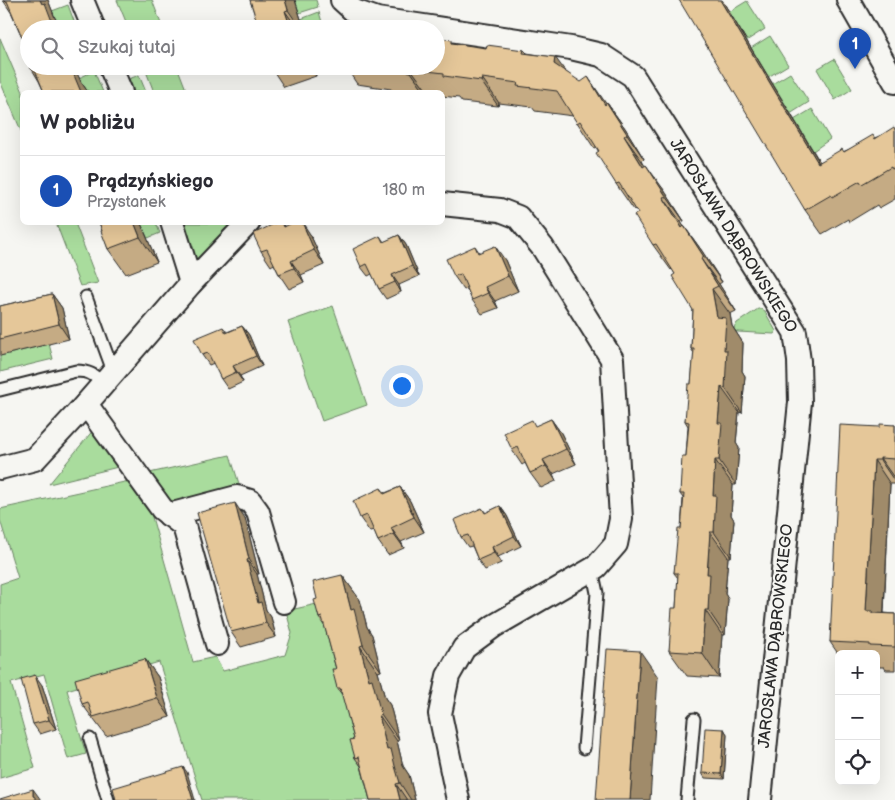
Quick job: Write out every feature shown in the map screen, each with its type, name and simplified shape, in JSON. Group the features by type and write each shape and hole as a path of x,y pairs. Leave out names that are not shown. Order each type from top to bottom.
{"street":[{"path":"82,0 90,20"},
{"name":"JAROSŁAWA DĄBROWSKIEGO","path":"342,0 354,11 385,20"},
{"path":"848,0 895,82"},
{"name":"JAROSŁAWA DĄBROWSKIEGO","path":"445,29 571,48 601,55 633,76 795,332 799,362 800,402 760,800"},
{"path":"114,75 120,90"},
{"path":"445,204 500,210 518,217 543,248 612,359 621,519 616,544 592,569 494,626 464,648 448,676 440,714 458,800"},
{"path":"173,225 191,283"},
{"path":"0,468 35,459 86,404 191,283 246,225"},
{"path":"86,404 156,501 169,515 184,526 217,644"},
{"path":"169,515 237,498 250,501 258,512 284,602"}],"lane":[{"path":"0,390 76,371 86,371 108,377 86,297"},
{"path":"584,748 597,593 592,569"},
{"path":"687,800 694,719"},
{"path":"90,739 108,800"}],"green space":[{"path":"117,0 152,0 160,20 125,20"},
{"path":"295,0 316,0 318,7 299,13"},
{"path":"747,1 765,29 746,41 729,12"},
{"path":"68,5 74,20 56,20 52,11"},
{"path":"319,12 321,20 301,20"},
{"path":"770,36 788,65 768,77 751,48"},
{"path":"0,38 22,90 20,90 20,128 0,81"},
{"path":"834,59 852,89 835,100 817,69"},
{"path":"790,73 809,102 790,114 772,84"},
{"path":"85,75 96,75 102,90 84,90 79,78"},
{"path":"139,75 145,90 127,90 124,81"},
{"path":"147,75 180,75 186,90 153,90"},
{"path":"812,109 830,139 813,151 794,120"},
{"path":"57,225 76,225 98,283 80,286"},
{"path":"139,225 157,225 160,233 148,238"},
{"path":"185,225 235,225 199,260 194,258"},
{"path":"333,306 367,405 322,421 288,322"},
{"path":"758,309 765,312 776,331 774,334 735,331 734,328 737,323"},
{"path":"49,344 53,359 0,372 0,356"},
{"path":"94,429 122,466 49,484"},
{"path":"230,455 240,487 179,501 169,501 145,474"},
{"path":"129,481 150,510 193,662 215,657 223,671 285,655 292,633 286,611 321,603 372,800 202,800 159,662 67,690 86,754 68,759 44,674 11,683 35,768 0,778 0,584 18,578 0,520 0,509"}],"building":[{"path":"3,0 40,0 42,4 45,3 52,20 20,20 20,32 7,1 4,2"},
{"path":"250,0 285,0 288,10 285,11 288,20 253,20 256,19"},
{"path":"679,0 720,0 818,163 842,149 844,152 873,135 875,139 894,127 895,168 892,169 891,167 862,184 860,181 805,210"},
{"path":"445,39 452,40 452,43 486,48 487,45 524,50 523,53 555,57 554,64 581,82 588,77 605,105 607,103 627,134 624,136 643,167 646,165 666,196 663,197 682,228 684,226 704,257 701,259 718,286 712,289 717,317 726,318 724,350 727,350 725,388 721,387 718,423 722,423 719,460 715,460 713,495 716,495 714,532 710,532 707,574 710,574 708,610 705,610 702,653 669,651 672,608 676,608 678,573 674,573 678,529 681,529 684,494 680,494 682,456 686,456 689,422 685,421 688,384 691,384 694,349 691,349 693,310 672,276 675,274 656,244 653,245 634,215 638,213 619,183 616,184 596,153 599,151 580,121 577,123 557,91 517,86 518,83 482,78 481,81 444,76"},
{"path":"37,75 74,75 80,90 43,90"},
{"path":"100,225 135,225 140,237 108,249"},
{"path":"272,225 283,225 284,227 288,225 303,225 314,250 291,261 294,268 279,274 267,249 261,251 253,234"},
{"path":"399,235 412,266 392,275 395,282 379,289 367,264 361,267 353,249 380,236 383,242"},
{"path":"475,246 478,253 495,246 508,276 485,287 488,293 472,300 461,274 454,276 446,259"},
{"path":"52,294 59,324 0,339 0,306"},
{"path":"242,326 256,356 233,366 236,372 221,379 208,353 202,355 194,339 223,327 226,333"},
{"path":"551,419 566,449 543,460 546,466 530,473 518,447 512,450 504,433 532,420 535,426"},
{"path":"880,424 895,425 895,459 880,458 880,460 874,460 866,611 895,614 895,647 830,642 840,425 880,427"},
{"path":"400,487 414,517 391,528 394,534 378,541 367,515 360,518 353,501 381,488 384,494"},
{"path":"235,503 258,603 261,602 266,623 231,632 197,513"},
{"path":"500,506 514,536 492,547 494,553 478,560 468,535 461,537 454,520 482,508 485,513"},
{"path":"342,575 351,610 354,609 363,645 360,646 369,680 372,679 381,714 379,715 387,750 391,749 400,783 396,784 400,800 370,800 359,757 355,758 350,740 354,739 340,688 337,688 332,669 336,669 322,617 319,618 314,600 317,599 313,582"},
{"path":"607,649 640,651 630,800 596,800"},
{"path":"145,659 157,698 93,717 88,702 82,704 75,679"},
{"path":"35,675 49,720 33,724 21,679"},
{"path":"705,728 724,729 721,774 702,773"},
{"path":"183,767 193,800 116,800 113,788"},
{"path":"33,789 35,800 0,800 0,799"}],"place":[{"name":"Prądzyńskiego","path":"855,69"}]}
